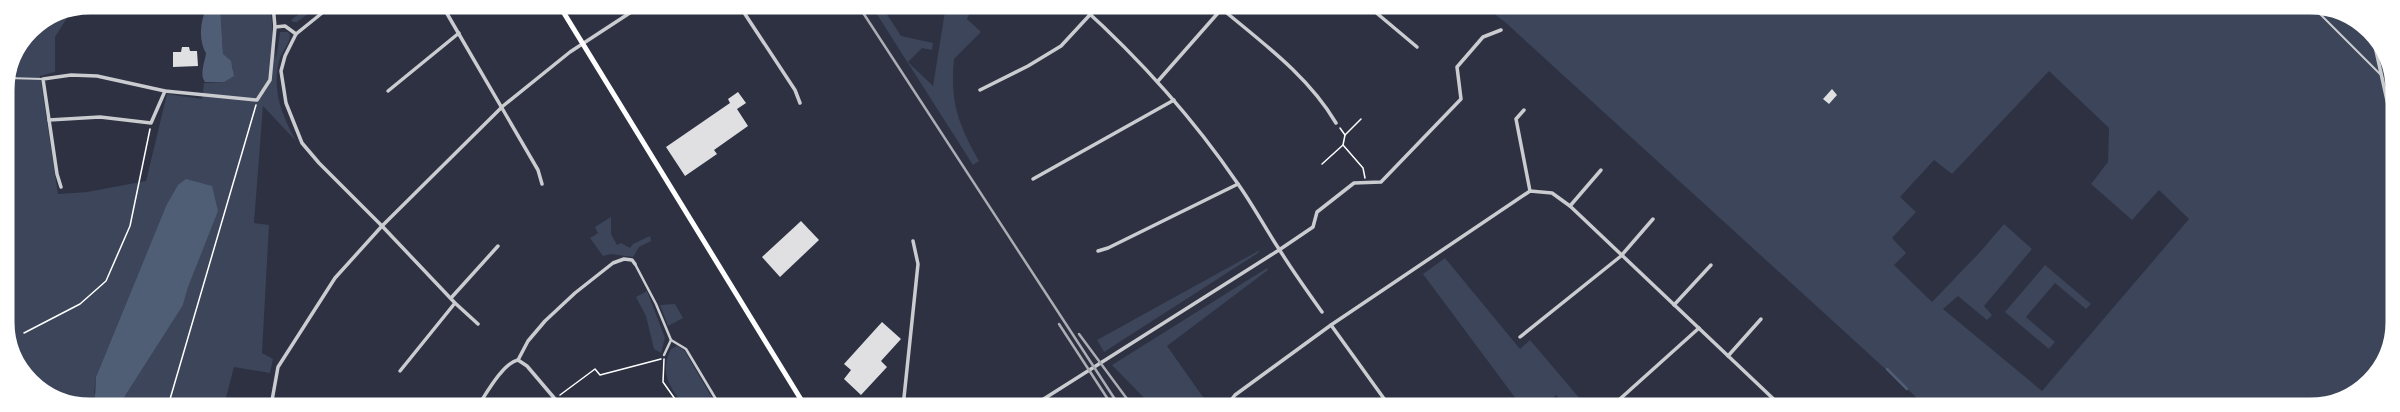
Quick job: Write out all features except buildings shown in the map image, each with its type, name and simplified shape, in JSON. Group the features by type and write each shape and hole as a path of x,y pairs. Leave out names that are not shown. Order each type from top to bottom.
{"main road":[{"path":"563,12 801,400"}],"street":[{"path":"61,186 56,174 43,79 71,75 97,76 164,92 258,100 270,80 275,26 274,12"},
{"path":"323,12 296,34 285,56 282,84 286,103 302,143 322,166 382,226 455,303 478,324"},
{"path":"446,12 503,106 538,170 542,184"},
{"path":"272,400 278,367 335,278 382,226 503,106 582,43 631,12"},
{"path":"745,12 796,90 800,103"},
{"path":"1088,12 1174,100 1238,184 1322,312"},
{"path":"980,90 1049,54 1070,38 1093,12"},
{"path":"1158,82 1219,12"},
{"path":"1226,12 1290,66 1327,108 1336,123"},
{"path":"1375,12 1417,47"},
{"path":"275,26 284,26 296,34"},
{"path":"1041,400 1280,250 1313,227 1317,212 1354,183 1381,182 1461,99 1457,67 1483,37 1501,30"},
{"path":"388,91 459,33"},
{"path":"2375,47 2388,105"},
{"path":"49,120 100,117 151,123 164,92"},
{"path":"1033,179 1174,100"},
{"path":"1524,110 1516,119 1530,191"},
{"path":"1570,206 1601,170"},
{"path":"1098,251 1108,248 1238,184"},
{"path":"1231,400 1234,395 1331,325 1530,191 1552,193 1570,206 1620,256 1699,328 1774,400"},
{"path":"1520,337 1620,256 1653,219"},
{"path":"904,400 918,264 913,241"},
{"path":"451,298 498,246"},
{"path":"482,400 510,363 518,360 528,341 545,320 613,263 624,259 632,260 635,264 656,304 671,340 686,349 716,400"},
{"path":"1674,305 1711,265"},
{"path":"400,371 455,303"},
{"path":"1728,356 1761,319"},
{"path":"1331,325 1385,400"},
{"path":"1619,400 1699,328"},
{"path":"664,355 671,340"},
{"path":"518,360 527,366 555,398"}],"lane":[{"path":"2319,13 2381,74"},
{"path":"13,78 43,79"}],"path":[{"path":"170,400 258,100"},
{"path":"1322,164 1343,145 1345,135 1361,119"},
{"path":"24,333 80,304 106,281 130,226 151,123"},
{"path":"1336,123 1345,135"},
{"path":"1343,145 1363,168 1366,182"},
{"path":"664,355 663,382 676,400"},
{"path":"555,398 595,369 600,375 664,359"}],"shaded area":[{"path":"205,12 220,12 223,54 231,61 234,76 224,82 205,82 203,79 202,75 206,53 203,48 201,29"},
{"path":"220,12 271,12 276,59 280,32 288,32 290,35 288,44 280,58 277,69 277,90 282,111 296,141 263,106 254,223 269,225 262,353 273,359 270,373 234,367 226,400 90,400 65,396 46,387 28,370 20,357 13,338 12,85 13,74 22,51 38,31 55,20 67,16 55,37 55,72 40,76 58,194 87,192 146,181 167,94 202,99 204,83 224,82 233,68 223,54","holes":["166,206 188,287 183,305 94,394 96,377"]},
{"path":"302,12 311,12 297,22 293,22 291,20"},
{"path":"875,12 886,12 901,36 933,43 932,50 922,48 908,62 933,86 945,12 970,12 967,19 981,32 954,59 953,88 957,112 961,124 979,161 973,165"},
{"path":"1492,12 2310,12 2340,18 2358,28 2369,38 2380,55 2387,74 2388,322 2387,338 2381,355 2352,388 2326,399 2315,400 1919,400 1506,23","holes":["2049,71 2109,128 2108,162 2091,184 2132,220 2159,190 2189,219 2042,391 1943,309 1958,296 1987,320 1992,315 1984,306 2032,249 2004,224 1981,251 1932,302 1894,265 1906,253 1892,238 1916,212 1900,197 1934,160 1952,174"]},
{"path":"186,179 212,186 218,211 188,287 183,305 122,400 98,400 95,398 96,377 166,206 178,185"},
{"path":"611,217 611,234 617,245 621,243 630,248 633,244 650,236 651,241 639,247 633,257 611,254 603,256 590,238 598,233 595,227"},
{"path":"1260,250 1258,253 1104,352 1097,340"},
{"path":"1445,258 1520,349 1530,340 1581,400 1560,400 1556,395 1551,400 1517,400 1423,274"},
{"path":"2045,265 2091,304 2086,309 2055,283 2026,317 2055,342 2049,349 2005,312"},
{"path":"1267,268 1268,270 1167,346 1205,400 1146,400 1112,365"},
{"path":"647,291 665,338 661,353 654,349 646,316 636,297"},
{"path":"675,304 683,318 668,326 660,305"},
{"path":"677,346 684,350 713,400 680,400 674,392 666,373 666,365 671,349"}],"waterway":[{"path":"1887,369 1907,389"}],"railway":[{"path":"863,12 1115,400"},
{"path":"1059,324 1108,400"},
{"path":"1079,334 1128,400"}]}
